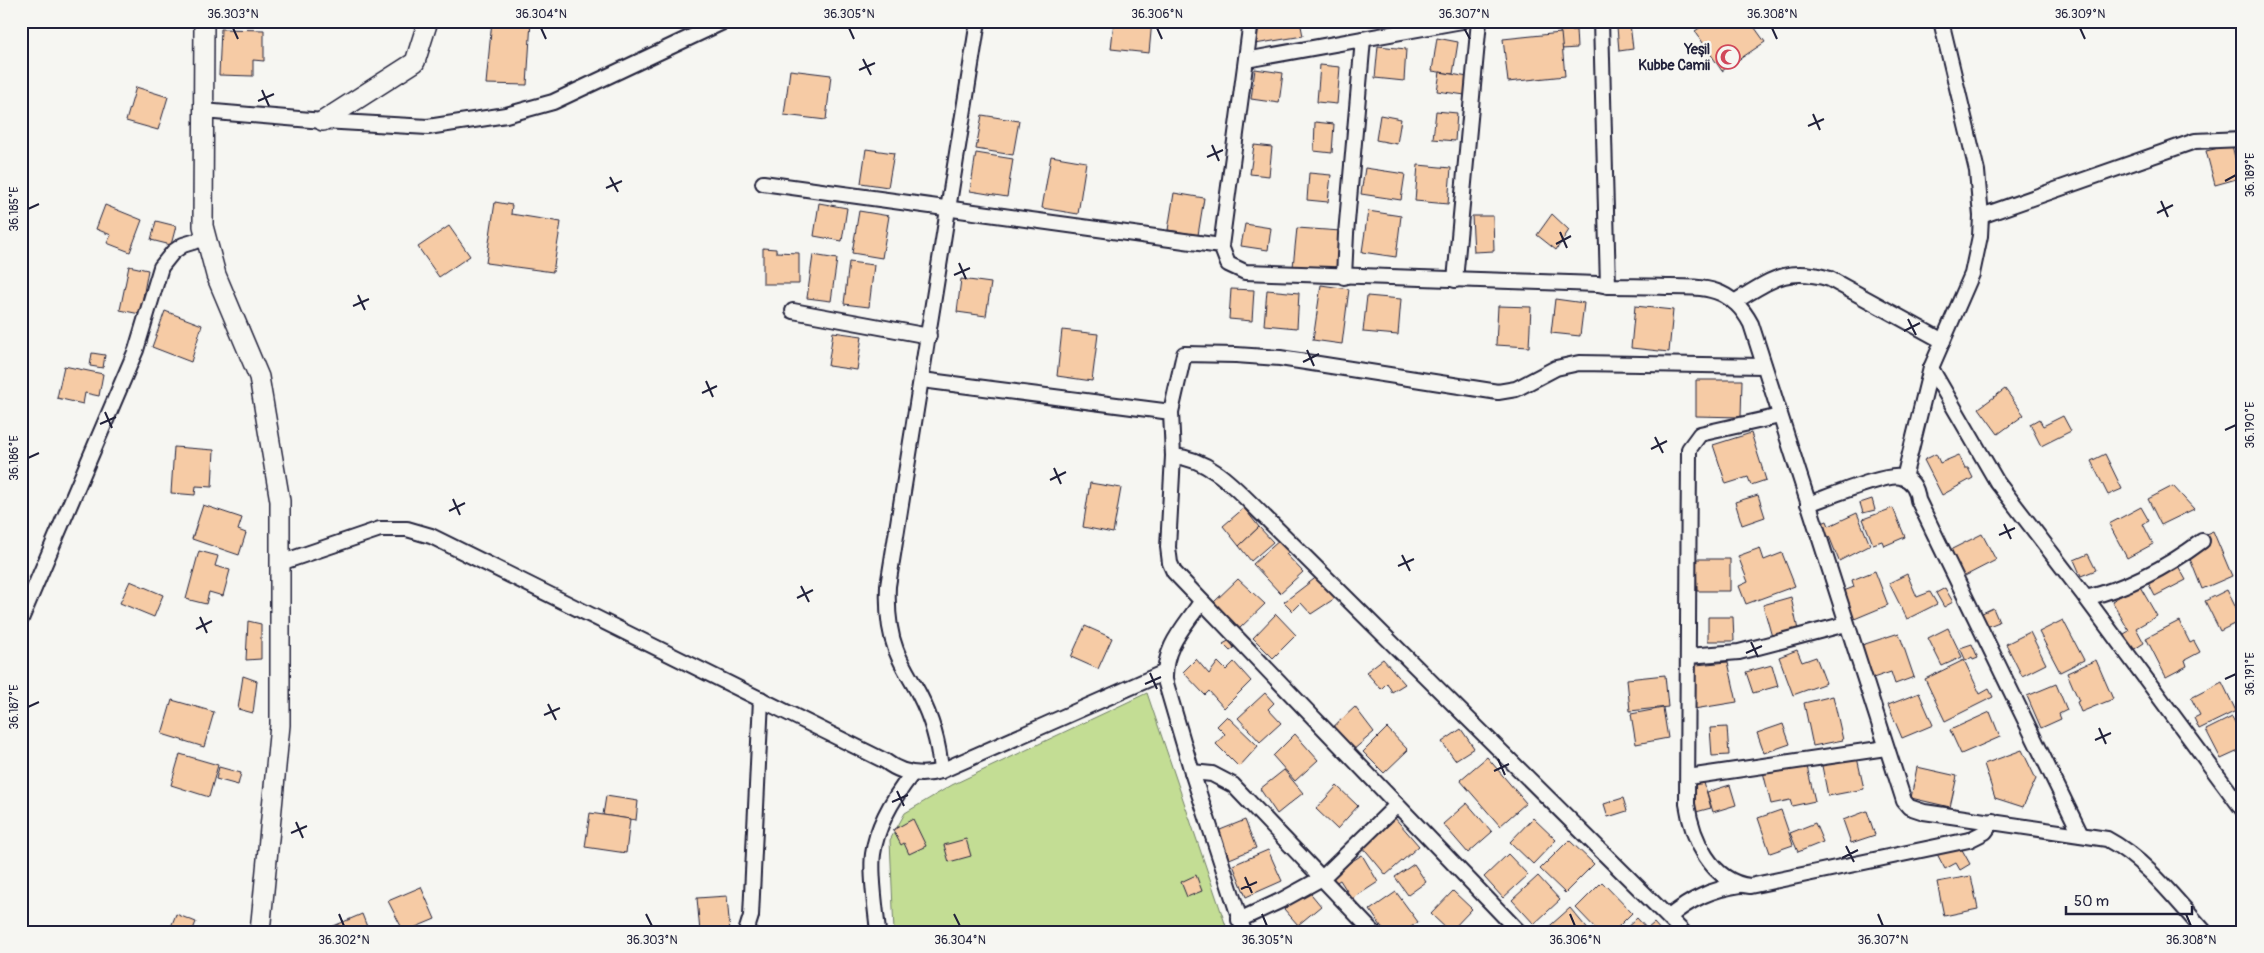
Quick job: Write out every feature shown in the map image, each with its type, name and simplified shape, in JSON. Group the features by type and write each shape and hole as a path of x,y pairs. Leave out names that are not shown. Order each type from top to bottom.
{"street":[{"path":"204,21 203,226 216,275 259,377 280,501 280,725 260,932"},
{"path":"324,121 414,62 428,21"},
{"path":"203,111 428,127 506,115 553,102 725,21"},
{"path":"941,771 937,739 932,723 926,707 896,650 888,621 887,604 889,577 978,21"},
{"path":"1251,21 1221,246 1228,264 1239,271 1608,286 1697,287 1717,291 1734,302 1750,324 1900,795 1909,806 1924,812 2107,839 2132,854 2205,932"},
{"path":"1246,60 1462,21"},
{"path":"1456,280 1479,21"},
{"path":"1602,21 1608,286"},
{"path":"1904,478 1931,368 1972,274 1977,256 1981,216 1977,172 1941,21"},
{"path":"1344,276 1363,39"},
{"path":"1981,216 2195,140 2243,138"},
{"path":"763,183 949,207 1221,246"},
{"path":"21,619 136,350 161,267 173,252 183,246 206,238"},
{"path":"1734,302 1775,278 1795,274 1818,275 1830,279 1943,341"},
{"path":"793,311 929,336"},
{"path":"1519,932 1174,572 1168,554 1173,456 1171,412 1184,354 1280,358 1498,392 1516,389 1550,371 1580,363 1764,366"},
{"path":"1931,368 1997,482 2086,598 2243,810"},
{"path":"922,380 1171,412"},
{"path":"1740,885 1731,882 1721,874 1698,843 1689,817 1687,804 1689,449 1700,434 1780,416"},
{"path":"1173,456 1202,463 1229,483 1684,932"},
{"path":"1808,504 1890,477 1904,478 1915,487 1918,500 2082,835"},
{"path":"280,563 380,529 407,529 419,532 760,699 885,761 893,767 912,774 922,775 941,771 1165,672"},
{"path":"2086,598 2140,580 2162,569 2202,541"},
{"path":"1201,602 1168,650 1165,672 1192,772 1242,926 1282,900 1322,878 1397,805"},
{"path":"1688,656 1739,652 1846,624"},
{"path":"746,932 751,916 760,699"},
{"path":"1688,777 1886,748"},
{"path":"1192,772 1212,774 1232,785 1373,932"},
{"path":"878,932 873,855 877,837 891,804 912,774"},
{"path":"1669,918 1703,894 1740,885 1760,885 1969,840 1985,832 1993,821"}],"green space":[{"path":"1147,693 1228,932 894,932 890,840 905,813 952,785"}],"building":[{"path":"492,21 531,21 527,85 486,84"},
{"path":"1114,21 1152,21 1149,53 1111,49"},
{"path":"1257,21 1300,21 1303,36 1255,44"},
{"name":"Yeşil Kubbe Camii","path":"1710,21 1750,21 1765,42 1722,71 1695,31"},
{"path":"1630,24 1633,49 1619,51 1617,27"},
{"path":"221,29 264,30 264,61 253,60 253,76 219,75"},
{"path":"1576,30 1577,48 1562,49 1560,31"},
{"path":"1561,33 1565,76 1508,82 1503,39"},
{"path":"1437,38 1458,42 1453,74 1432,71"},
{"path":"1378,46 1406,49 1404,81 1375,78"},
{"path":"1320,65 1340,67 1337,104 1317,102"},
{"path":"1255,69 1283,73 1279,103 1251,99"},
{"path":"790,70 831,75 826,120 784,115"},
{"path":"1440,72 1468,77 1465,95 1437,91"},
{"path":"136,87 168,97 158,130 126,121"},
{"path":"1436,111 1457,113 1455,141 1433,139"},
{"path":"982,115 1019,121 1013,155 976,149"},
{"path":"1380,115 1401,119 1397,144 1376,140"},
{"path":"1315,122 1334,124 1332,153 1314,151"},
{"path":"1254,145 1272,147 1269,176 1250,174"},
{"path":"2232,145 2240,178 2215,185 2206,151"},
{"path":"866,149 894,153 888,187 861,183"},
{"path":"976,153 1013,159 1007,197 970,191"},
{"path":"1051,156 1086,162 1078,214 1042,208"},
{"path":"1418,165 1451,168 1448,204 1415,201"},
{"path":"1365,168 1405,174 1401,200 1361,194"},
{"path":"1309,173 1331,175 1328,202 1307,200"},
{"path":"1174,193 1204,198 1198,235 1168,230"},
{"path":"495,202 512,205 511,214 561,222 553,272 486,263"},
{"path":"819,203 847,208 842,241 814,236"},
{"path":"105,205 142,220 130,252 107,243 111,235 96,229"},
{"path":"859,211 889,216 882,258 852,253"},
{"path":"1368,211 1401,216 1396,257 1362,252"},
{"path":"1552,214 1569,230 1556,250 1537,235"},
{"path":"1472,216 1493,216 1494,251 1474,252"},
{"path":"156,221 176,226 171,245 151,240"},
{"path":"1245,224 1271,228 1268,250 1241,246"},
{"path":"449,226 470,256 439,277 418,247"},
{"path":"1297,228 1341,231 1337,271 1293,267"},
{"path":"763,248 776,249 776,252 799,253 799,284 763,284"},
{"path":"813,255 837,259 831,301 807,298"},
{"path":"849,262 874,265 869,307 844,304"},
{"path":"129,266 148,270 140,314 120,310"},
{"path":"961,279 991,283 986,316 957,312"},
{"path":"1321,285 1349,289 1342,344 1313,340"},
{"path":"1231,289 1254,290 1252,321 1229,319"},
{"path":"1267,290 1299,293 1297,328 1264,325"},
{"path":"1367,296 1401,299 1398,335 1363,332"},
{"path":"1555,299 1584,303 1580,336 1551,333"},
{"path":"1498,306 1531,307 1529,347 1496,345"},
{"path":"1635,306 1673,310 1669,352 1631,348"},
{"path":"165,311 202,325 191,362 152,347"},
{"path":"1062,330 1098,334 1092,381 1057,376"},
{"path":"833,332 862,336 857,370 828,366"},
{"path":"92,353 105,355 103,368 90,366"},
{"path":"64,366 103,374 99,396 85,393 83,404 57,398"},
{"path":"1696,380 1742,380 1741,417 1696,416"},
{"path":"2005,389 2024,415 1998,434 1979,408"},
{"path":"2063,416 2071,431 2041,446 2030,424 2039,419 2043,426"},
{"path":"1751,433 1766,480 1751,485 1748,477 1726,484 1713,445"},
{"path":"174,447 214,450 212,487 196,486 195,495 171,493"},
{"path":"1936,454 1940,463 1959,455 1965,468 1968,468 1973,478 1942,495 1924,460"},
{"path":"2105,454 2122,489 2108,495 2091,461"},
{"path":"1090,483 1121,488 1113,533 1083,527"},
{"path":"2173,486 2194,509 2161,525 2148,499"},
{"path":"1758,495 1765,517 1742,525 1735,502"},
{"path":"1872,499 1875,510 1863,513 1860,503"},
{"path":"203,505 242,518 238,530 246,533 239,555 192,539"},
{"path":"2141,507 2149,521 2143,524 2153,544 2127,558 2109,524"},
{"path":"1244,508 1259,527 1239,546 1223,526"},
{"path":"1893,508 1905,537 1884,546 1882,541 1873,544 1863,519"},
{"path":"1857,513 1870,545 1839,561 1829,536 1821,538 1819,524 1827,521 1829,526"},
{"path":"1259,527 1273,542 1251,561 1239,546"},
{"path":"2213,531 2232,576 2202,589 2188,554 2201,536"},
{"path":"1982,534 1996,560 1963,577 1950,550"},
{"path":"1281,539 1291,550 1286,554 1303,572 1280,593 1253,564"},
{"path":"1760,548 1764,560 1782,553 1795,586 1746,604 1739,586 1748,582 1738,556"},
{"path":"199,551 218,556 215,566 230,570 223,596 209,592 206,604 186,599"},
{"path":"2088,554 2096,570 2081,576 2074,560"},
{"path":"1696,559 1730,559 1730,591 1697,591"},
{"path":"2177,564 2186,580 2155,596 2146,579"},
{"path":"1875,571 1888,605 1852,620 1841,592 1854,587 1852,580"},
{"path":"1907,574 1917,597 1930,592 1937,604 1907,619 1889,583"},
{"path":"1318,576 1337,597 1311,614 1301,603 1293,611 1284,602"},
{"path":"1238,579 1265,604 1239,629 1214,602"},
{"path":"130,581 163,595 154,617 120,603"},
{"path":"2139,585 2157,616 2136,628 2144,643 2133,650 2124,634 2129,631 2112,601"},
{"path":"1945,588 1953,602 1944,607 1936,593"},
{"path":"2227,590 2242,620 2220,631 2205,601"},
{"path":"1791,597 1798,630 1772,637 1763,605"},
{"path":"1993,608 1999,622 1984,628 1978,615"},
{"path":"1276,614 1296,635 1273,658 1253,638"},
{"path":"1708,617 1733,617 1734,641 1708,641"},
{"path":"2063,620 2084,660 2060,672 2039,632"},
{"path":"248,621 261,624 261,659 246,660"},
{"path":"2179,621 2190,643 2194,641 2200,652 2185,660 2187,666 2166,677 2146,638"},
{"path":"1085,626 1112,638 1098,669 1071,657"},
{"path":"1948,628 1962,657 1942,666 1928,638"},
{"path":"2030,632 2046,664 2022,676 2006,644"},
{"path":"1899,633 1914,677 1895,684 1891,672 1870,679 1859,646"},
{"path":"1230,640 1234,648 1230,651 1223,644"},
{"path":"1972,644 1978,658 1973,660 1972,657 1966,661 1960,648"},
{"path":"1797,650 1802,662 1816,657 1826,683 1793,695 1779,657"},
{"path":"1196,659 1209,674 1218,662 1226,670 1234,662 1251,681 1224,708 1209,691 1205,695 1183,672"},
{"path":"1383,659 1405,684 1392,692 1387,683 1381,689 1366,672"},
{"path":"1964,660 1980,694 1989,689 1993,697 1945,721 1925,679"},
{"path":"2096,660 2113,699 2081,712 2077,702 2079,701 2067,673"},
{"path":"1728,662 1737,702 1694,709 1696,665"},
{"path":"1772,665 1778,686 1753,693 1746,672"},
{"path":"1665,675 1668,707 1630,711 1627,679"},
{"path":"243,676 257,681 253,713 238,709"},
{"path":"2222,682 2236,711 2199,729 2194,718 2200,715 2191,698"},
{"path":"2056,684 2067,710 2059,714 2061,719 2041,728 2027,696"},
{"path":"1265,693 1274,703 1268,709 1281,723 1260,742 1238,718"},
{"path":"1919,693 1933,725 1902,738 1888,705"},
{"path":"1833,696 1843,740 1813,746 1804,703"},
{"path":"172,700 214,712 204,747 162,734"},
{"path":"1355,707 1374,732 1352,751 1331,729"},
{"path":"1663,708 1668,738 1636,744 1631,714"},
{"path":"1990,712 2000,737 1961,754 1950,730"},
{"path":"1227,716 1258,746 1239,767 1216,744 1225,734 1217,726"},
{"path":"2232,717 2238,728 2241,726 2243,729 2243,749 2221,759 2206,730"},
{"path":"1783,724 1790,744 1764,753 1757,733"},
{"path":"1727,727 1729,755 1712,756 1710,728"},
{"path":"1387,728 1408,750 1384,773 1363,752"},
{"path":"1461,729 1474,748 1455,760 1442,742"},
{"path":"1295,734 1318,760 1295,781 1273,756"},
{"path":"2022,750 2036,779 2023,807 1995,798 1984,764"},
{"path":"1856,753 1864,789 1828,796 1821,761"},
{"path":"180,754 218,765 209,797 171,785"},
{"path":"1487,757 1526,803 1500,826 1460,780"},
{"path":"1806,762 1815,801 1792,806 1790,800 1771,804 1763,772"},
{"path":"219,767 241,773 238,785 216,779"},
{"path":"1917,767 1957,776 1950,807 1911,798"},
{"path":"1284,770 1303,793 1277,814 1260,789"},
{"path":"1703,779 1711,808 1696,812 1687,783"},
{"path":"1730,785 1736,805 1713,812 1707,792"},
{"path":"1337,786 1358,806 1337,829 1316,809"},
{"path":"606,796 638,801 636,820 603,815"},
{"path":"1623,798 1627,811 1608,817 1604,804"},
{"path":"1467,803 1492,832 1468,853 1443,824"},
{"path":"1781,810 1793,845 1770,853 1758,818"},
{"path":"1867,811 1875,835 1851,843 1843,820"},
{"path":"590,813 630,819 626,853 585,847"},
{"path":"1394,817 1419,846 1386,875 1362,846"},
{"path":"1533,818 1556,840 1533,864 1510,842"},
{"path":"913,819 926,846 909,854 904,843 901,845 893,830"},
{"path":"1245,820 1256,848 1227,860 1215,832"},
{"path":"1815,823 1823,842 1798,852 1790,833"},
{"path":"966,839 971,856 949,862 944,845"},
{"path":"1569,840 1594,864 1565,893 1540,869"},
{"path":"1960,846 1970,864 1960,870 1956,863 1945,869 1936,852"},
{"path":"1268,850 1282,881 1246,897 1233,865"},
{"path":"1508,854 1528,875 1503,898 1484,877"},
{"path":"1362,855 1378,882 1352,899 1340,880 1333,884 1328,876"},
{"path":"1414,864 1426,882 1408,895 1395,877"},
{"path":"1196,875 1202,891 1187,897 1181,882"},
{"path":"1538,876 1560,900 1534,924 1512,900"},
{"path":"1971,876 1978,909 1944,916 1937,882"},
{"path":"1602,882 1632,913 1613,932 1599,932 1576,908"},
{"path":"421,887 435,919 404,932 388,901"},
{"path":"1307,889 1321,906 1298,925 1284,909"},
{"path":"1453,891 1472,909 1450,932 1431,914"},
{"path":"1396,892 1418,922 1404,932 1385,932 1370,910"},
{"path":"727,896 730,932 700,932 697,898"},
{"path":"1570,908 1590,932 1543,932"},
{"path":"176,914 196,922 192,932 169,932"},
{"path":"362,914 369,932 331,932 329,928"},
{"path":"1637,918 1647,929 1654,923 1662,932 1622,932"}],"place":[{"name":"Yeşil Kubbe Camii","path":"1728,57"}]}
